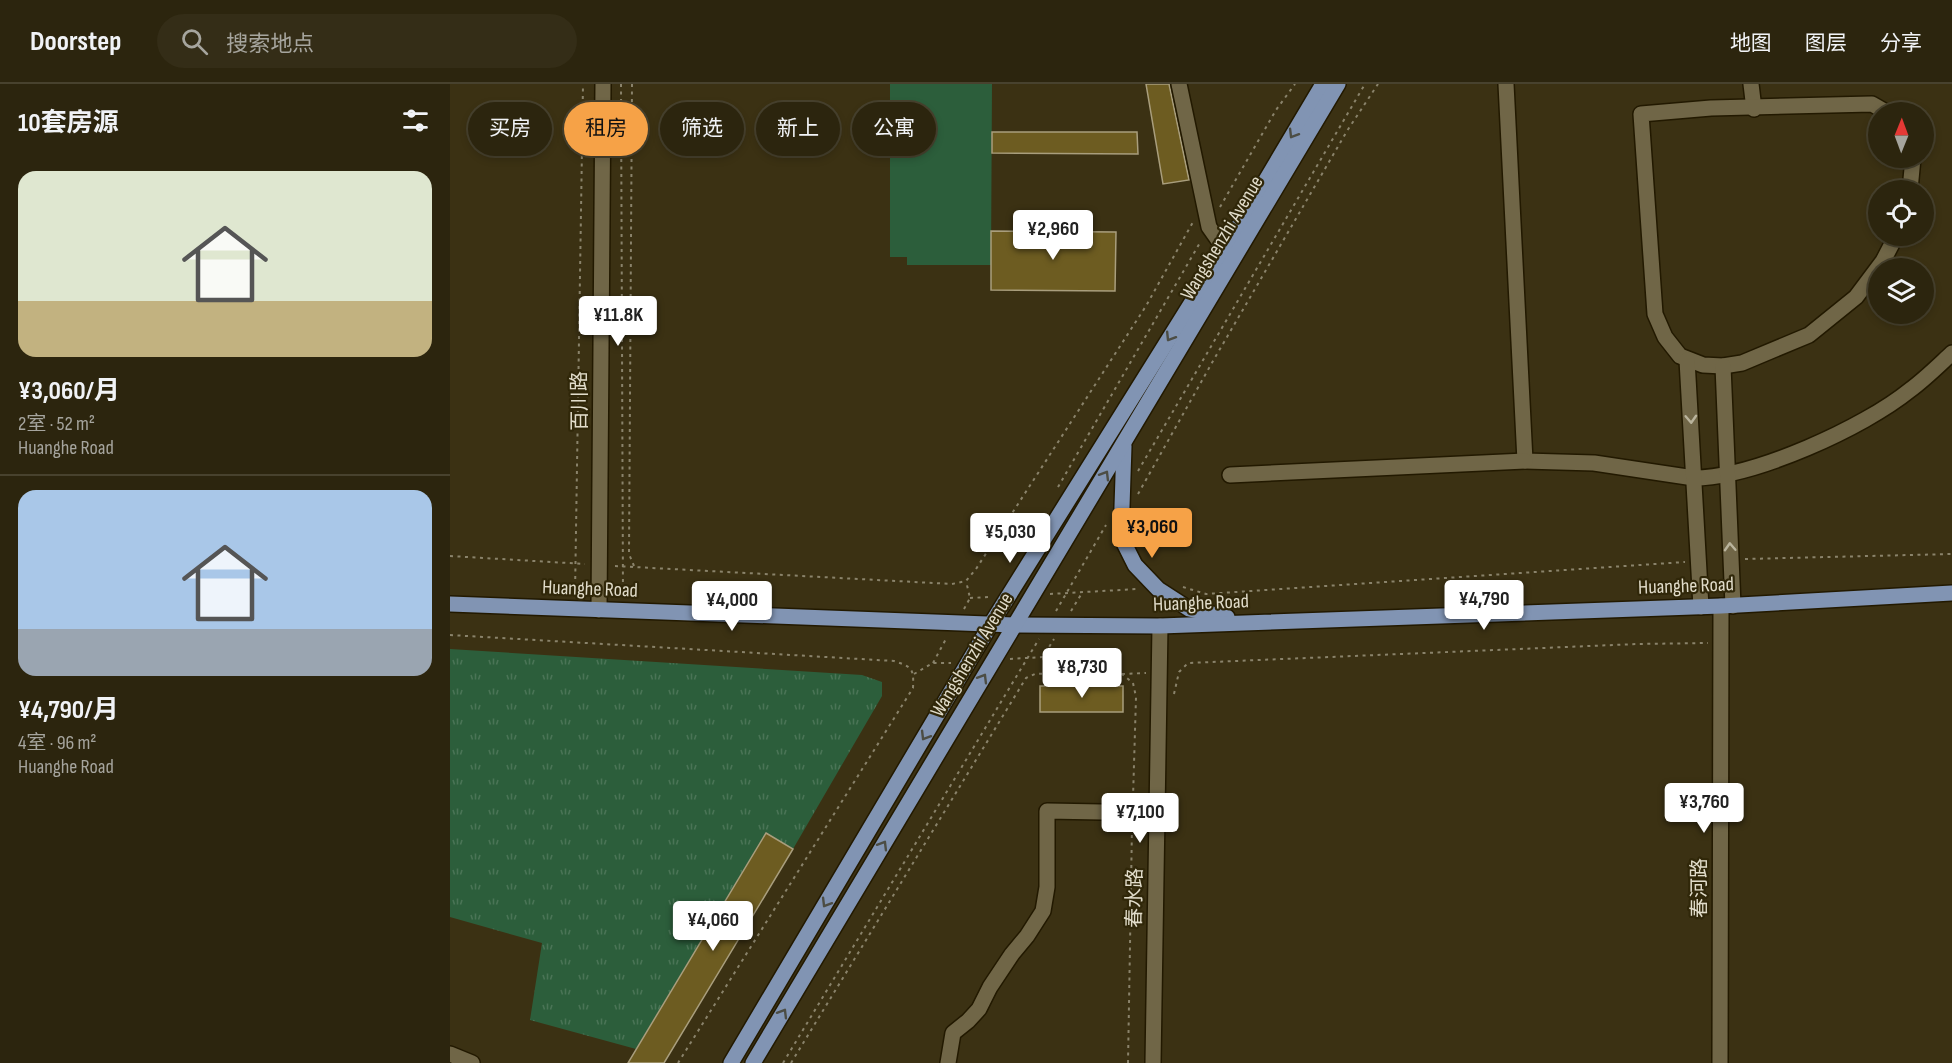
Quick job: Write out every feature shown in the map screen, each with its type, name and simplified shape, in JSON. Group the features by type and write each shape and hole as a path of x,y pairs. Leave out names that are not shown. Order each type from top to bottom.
{"main road":[{"path":"731,1063 991,624 1229,255 1323,84"},
{"name":"Wangshenzhi Avenue","path":"753,1063 1124,443 1229,255 1338,84"},
{"path":"1124,443 1128,500 1121,537 1135,565 1158,590 1189,609 1253,622"},
{"name":"Huanghe Road","path":"450,604 1014,625 1160,626 1727,606 1952,593"}],"street":[{"name":"百川路","path":"599,610 603,84"},
{"path":"1179,84 1209,227 1229,255"},
{"path":"1506,84 1525,461"},
{"path":"1751,84 1754,109"},
{"path":"1868,104 1754,109 1711,108 1641,114 1655,314 1665,337 1680,356 1687,360 1703,365 1723,366 1742,363 1809,336 1856,297 1883,261 1891,246"},
{"path":"1230,475 1525,461 1594,463 1694,478 1710,478 1792,453 1849,429 1910,391 1952,353"},
{"path":"1687,360 1701,607"},
{"name":"春河路","path":"1720,1063 1721,642 1731,559 1723,366"},
{"name":"春水路","path":"1153,1063 1160,626"},
{"path":"948,1063 953,1033 979,1009 990,987 1043,911 1047,887 1047,811 1157,813"},
{"path":"450,1054 472,1063"}],"path":[{"path":"575,609 583,84"},
{"path":"621,84 623,611"},
{"path":"632,84 629,554 635,567"},
{"path":"1134,479 1365,84"},
{"path":"783,1063 1066,593 1128,500 1347,131 1378,84"},
{"path":"450,556 952,584 966,581 1146,306 1194,221 1206,215"},
{"path":"1731,559 1952,554"},
{"path":"1183,587 1206,594 1699,561"},
{"path":"1032,596 1138,589 1146,577"},
{"path":"966,581 970,598 1010,596"},
{"path":"450,635 894,661 909,666 914,674 913,688 678,1063"},
{"path":"1174,696 1179,672 1188,663 1721,642"},
{"path":"1043,657 1046,673"},
{"path":"914,674 933,663"},
{"path":"791,1063 1026,678 1046,673 1105,671 1122,674 1133,683 1136,697 1128,1063"}],"green space":[{"path":"890,84 992,84 991,265 907,265 907,257 890,257 890,156 936,156 936,102 890,102"},
{"path":"450,649 862,675 882,682 882,696 793,849 766,833 636,1049 530,1020 542,943 450,917"}],"building":[{"path":"1146,84 1169,84 1189,180 1163,184"},
{"path":"992,132 1137,132 1138,154 992,153"},
{"path":"991,231 1116,232 1115,291 991,290"},
{"path":"1040,686 1123,686 1123,712 1040,712"},
{"path":"766,833 793,849 664,1063 628,1063"}]}
